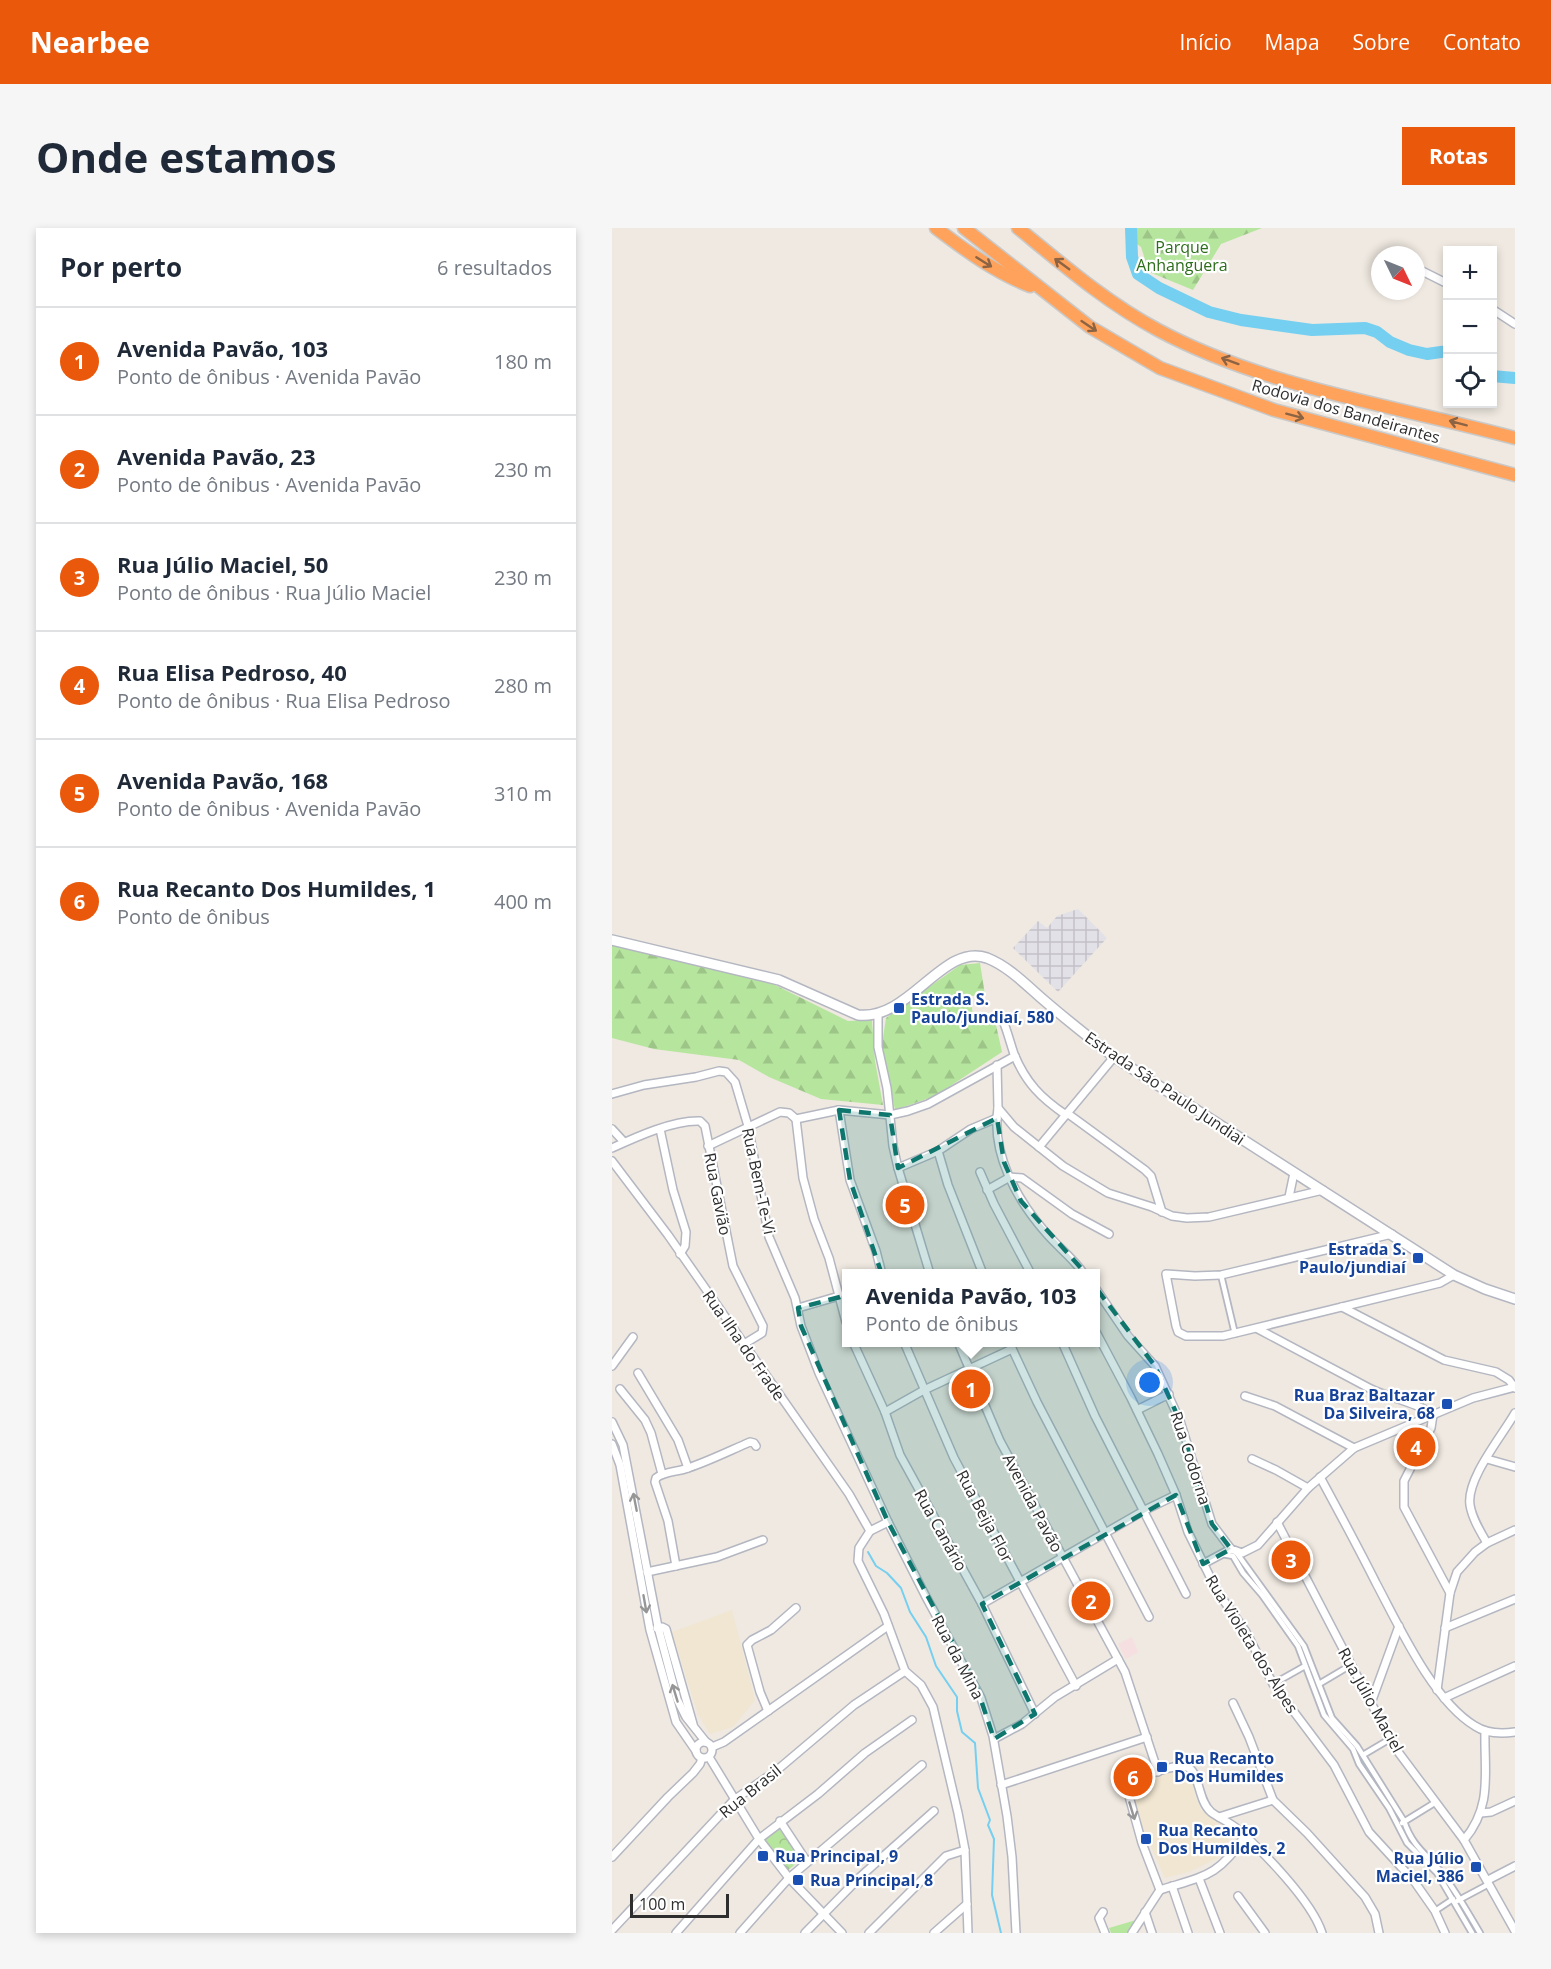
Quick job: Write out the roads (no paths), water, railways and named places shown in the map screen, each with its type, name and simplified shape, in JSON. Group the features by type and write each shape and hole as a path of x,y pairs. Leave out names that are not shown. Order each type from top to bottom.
{"highway":[{"path":"936,228 1008,277 1043,291"},
{"name":"Rodovia dos Bandeirantes","path":"964,228 1090,327 1161,368 1274,410 1515,475"},
{"name":"Rodovia dos Bandeirantes","path":"1018,228 1053,258 1107,297 1157,329 1201,350 1284,381 1515,438"}],"main road":[{"path":"612,940 752,972 779,980 858,1015 878,1014"},
{"name":"Estrada São Paulo Jundiai","path":"878,1014 908,998 957,960 973,956 982,957 1010,971 1114,1057 1294,1173 1454,1275 1515,1299"}],"street":[{"path":"1425,272 1443,282"},
{"path":"1497,312 1515,324"},
{"path":"878,1014 878,1047 885,1075 893,1146 928,1269"},
{"path":"1002,1018 1015,1056 1036,1092 1046,1102 1145,1170 1151,1176 1162,1212"},
{"path":"796,1119 839,1110 890,1114 908,1111 928,1104 1015,1056"},
{"path":"1039,1147 1114,1057"},
{"path":"997,1065 998,1141 1010,1177 1032,1218 1079,1269"},
{"name":"Rua Bem-Te-Vi","path":"612,1094 644,1085 723,1071 735,1082 748,1126 766,1226 798,1308 801,1326 808,1345 846,1434"},
{"path":"998,1108 1014,1127 1089,1183 1172,1216 1202,1218 1323,1190"},
{"path":"839,1110 850,1180 881,1269"},
{"path":"708,1146 785,1111 796,1119 803,1178 814,1219 842,1293"},
{"path":"898,1168 938,1151 971,1129 997,1118"},
{"name":"Rua Gavião","path":"612,1148 660,1129 700,1121 705,1126 733,1266 762,1326 762,1333 744,1344"},
{"path":"612,1129 624,1142"},
{"path":"660,1129 673,1190 686,1232 685,1246 680,1254"},
{"path":"938,1151 948,1185 981,1269"},
{"name":"Rua Ilha do Frade","path":"612,1161 849,1494 870,1531"},
{"path":"980,1172 1027,1269"},
{"path":"1289,1197 1294,1173"},
{"path":"987,1190 1010,1177 1022,1178 1072,1214 1108,1234"},
{"path":"1392,1234 1221,1275 1166,1274 1178,1332 1185,1336 1235,1334 1440,1283 1454,1275"},
{"path":"1221,1275 1235,1334"},
{"path":"798,1308 842,1296"},
{"name":"Rua Codorna","path":"1100,1296 1128,1336 1155,1366 1179,1421 1212,1524 1233,1550"},
{"path":"1203,1564 1233,1550 1242,1552 1258,1545 1308,1488 1354,1448 1473,1398 1515,1388 1504,1376 1496,1372 1444,1360 1342,1307"},
{"path":"1258,1329 1385,1396 1423,1408 1433,1416"},
{"path":"612,1366 633,1337"},
{"name":"Rua Violeta dos Alpes","path":"1100,1341 1137,1410 1176,1495 1188,1532 1225,1604 1246,1632 1273,1684 1334,1765 1370,1832 1414,1881 1435,1911 1445,1933"},
{"name":"Rua Canário","path":"856,1347 885,1412 900,1455 982,1604 1035,1714"},
{"name":"Rua Beija Flor","path":"906,1347 954,1458 1076,1686"},
{"name":"Avenida Pavão","path":"960,1347 1000,1441 1126,1675 1158,1772"},
{"path":"885,1412 1009,1347"},
{"path":"1011,1347 1042,1412 1149,1617"},
{"path":"1064,1347 1095,1416 1186,1594"},
{"path":"638,1373 678,1440 688,1468"},
{"path":"620,1389 645,1420 651,1433 662,1474"},
{"path":"1137,1410 1169,1394"},
{"path":"1245,1396 1275,1406 1354,1448"},
{"path":"1487,1543 1470,1505 1472,1484 1515,1413"},
{"path":"1433,1416 1431,1428 1404,1481 1404,1507 1450,1593"},
{"path":"612,1422 623,1445 658,1627 677,1699 682,1711 709,1744 712,1752 612,1857"},
{"name":"Rua da Mina","path":"846,1434 925,1595 977,1688 994,1739 1012,1857 1016,1933"},
{"path":"676,1566 668,1521 655,1482 656,1478 662,1474 688,1468 750,1442 756,1446"},
{"path":"612,1444 620,1466 650,1630 676,1722 696,1751 705,1757 759,1839 789,1878 842,1933"},
{"path":"1252,1459 1308,1488"},
{"path":"1487,1459 1515,1467"},
{"path":"1320,1477 1399,1626 1437,1690 1467,1721 1485,1731 1515,1732"},
{"path":"982,1604 1145,1510 1176,1495"},
{"path":"888,1522 870,1531 859,1548 858,1561 888,1626 905,1671 921,1685 933,1707 965,1850 968,1933"},
{"name":"Rua Júlio Maciel","path":"1277,1522 1390,1739 1464,1840 1515,1931"},
{"path":"1437,1690 1450,1593 1457,1572 1475,1552 1487,1543 1515,1530"},
{"path":"647,1572 717,1557 763,1540"},
{"path":"1233,1550 1242,1559 1246,1572"},
{"path":"1222,1554 1233,1556 1304,1646 1324,1715 1363,1755 1408,1835 1444,1875 1472,1933"},
{"path":"1236,1561 1242,1559"},
{"path":"1445,1629 1515,1599"},
{"path":"768,1711 747,1646 771,1630 796,1608"},
{"path":"1287,1623 1305,1666 1319,1684 1332,1718 1353,1749 1359,1764 1401,1823"},
{"path":"696,1751 699,1743 724,1742 888,1626"},
{"path":"1371,1703 1399,1626"},
{"path":"650,1630 658,1627"},
{"path":"994,1739 1008,1734 1056,1697 1118,1659"},
{"path":"1319,1684 1351,1665"},
{"path":"1273,1684 1305,1666"},
{"path":"1444,1698 1515,1666"},
{"name":"Rua Brasil","path":"612,1930 734,1800 776,1771 854,1705 905,1671"},
{"path":"1233,1703 1249,1737 1273,1800 1307,1833 1365,1897 1378,1920 1379,1933"},
{"path":"676,1933 759,1839 818,1794 865,1753 912,1720"},
{"path":"1464,1840 1481,1813 1485,1800 1485,1731"},
{"path":"1001,1785 1147,1737"},
{"path":"1363,1755 1390,1739"},
{"path":"1160,1890 1142,1842 1127,1789 1130,1784 1178,1764 1190,1768 1194,1774 1205,1805 1245,1836 1307,1904 1322,1933"},
{"path":"740,1933 789,1878 922,1765"},
{"path":"1219,1817 1273,1800"},
{"path":"1481,1813 1491,1812 1515,1801"},
{"path":"1401,1823 1436,1802"},
{"path":"805,1933 894,1845 934,1811"},
{"path":"780,1821 807,1862"},
{"path":"1132,1933 1160,1890 1199,1878 1218,1869 1245,1836"},
{"path":"869,1933 946,1856 965,1850"},
{"path":"1435,1911 1515,1866"},
{"path":"1200,1881 1220,1933"},
{"path":"1172,1886 1188,1933"},
{"path":"1238,1896 1266,1933"},
{"path":"1456,1900 1480,1933"},
{"path":"934,1933 967,1904"},
{"path":"1145,1911 1152,1933"},
{"path":"1103,1912 1099,1918 1105,1933"}],"waterway":[{"path":"1131,228 1132,257 1138,274 1159,288 1209,312 1241,320 1312,330 1365,328 1409,350 1427,354 1443,352"},
{"path":"1497,376 1515,378"},
{"path":"868,1552 876,1566 887,1573 901,1588 910,1612 926,1637 936,1666 957,1697 957,1711 962,1732 975,1743 978,1788 990,1820 988,1825 994,1839 992,1895 1001,1933"},
{"path":"1238,1558 1259,1587"},
{"path":"1323,1701 1331,1721"},
{"path":"1357,1749 1366,1770 1384,1792"},
{"path":"1402,1823 1406,1836 1414,1847"},
{"path":"1442,1877 1454,1895"}],"place":[{"name":"Estrada S. Paulo/jundiaí, 580","path":"899,1008"},
{"name":"Avenida Pavão, 168","path":"905,1205"},
{"name":"Estrada S. Paulo/jundiaí","path":"1418,1258"},
{"name":"Avenida Pavão, 103","path":"971,1389"},
{"name":"Rua Braz Baltazar Da Silveira, 68","path":"1447,1404"},
{"name":"Rua Elisa Pedroso, 40","path":"1416,1447"},
{"name":"Rua Júlio Maciel, 50","path":"1291,1560"},
{"name":"Avenida Pavão, 23","path":"1091,1601"},
{"name":"Rua Recanto Dos Humildes","path":"1162,1767"},
{"name":"Rua Recanto Dos Humildes, 1","path":"1133,1777"},
{"name":"Rua Recanto Dos Humildes, 2","path":"1146,1839"},
{"name":"Rua Principal, 9","path":"763,1856"},
{"name":"Rua Júlio Maciel, 386","path":"1476,1867"},
{"name":"Rua Principal, 8","path":"798,1880"}],"park label":[{"name":"Parque Anhanguera","path":"1182,256"}]}
